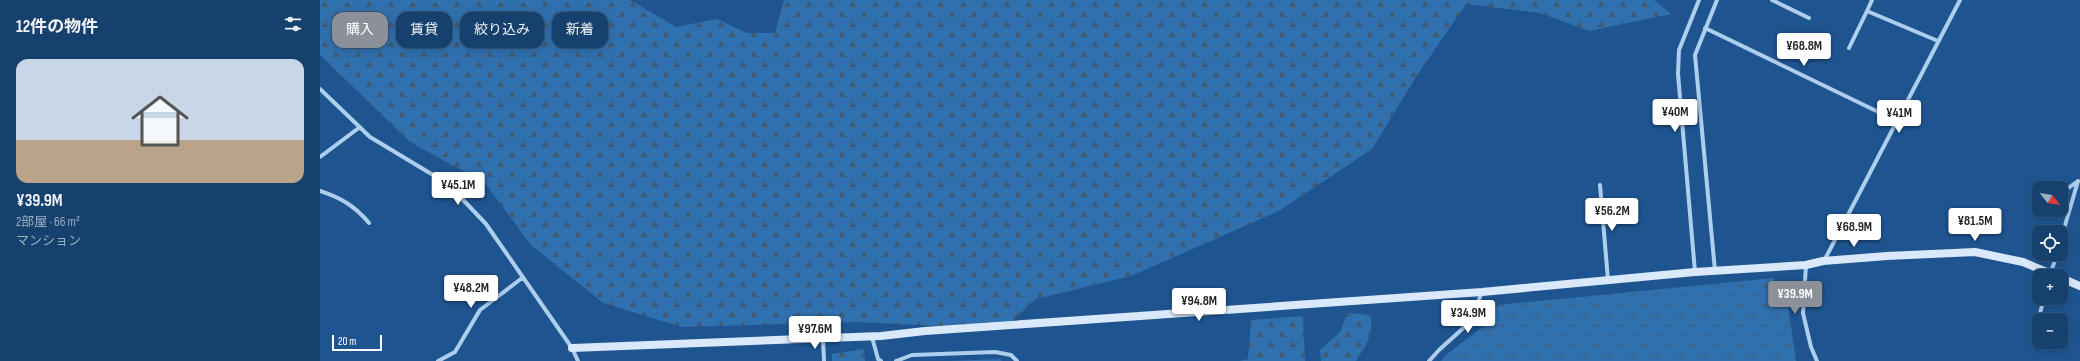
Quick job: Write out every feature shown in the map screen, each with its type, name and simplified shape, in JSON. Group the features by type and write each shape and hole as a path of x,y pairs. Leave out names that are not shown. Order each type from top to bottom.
{"street":[{"path":"1695,272 1678,74 1679,50 1699,0"},
{"path":"1714,271 1695,55 1717,0"},
{"path":"1772,0 1809,18"},
{"path":"1849,48 1872,0"},
{"path":"1823,261 1960,0"},
{"path":"1867,11 1938,42"},
{"path":"1705,28 1897,121"},
{"path":"320,89 370,137 448,184 486,224 572,348 578,361"},
{"path":"320,157 360,127"},
{"path":"2068,189 2079,181"},
{"path":"2065,225 2079,181"},
{"path":"1600,185 1608,280"},
{"path":"320,191 353,205 369,223"},
{"path":"572,348 872,337 933,331 1482,292 1695,272 1806,265 1823,261 1887,256 1975,252 2023,262 2039,269"},
{"path":"1806,265 1803,313 1817,361"},
{"path":"438,361 455,352 480,310 522,278"},
{"path":"2068,281 2080,286"},
{"path":"1429,361 1470,322 1482,292"},
{"path":"872,337 878,359 881,361"},
{"path":"823,339 824,361"},
{"path":"896,361 912,355 995,352 1011,355 1018,361"}],"green space":[{"path":"320,0 630,0 676,27 717,19 747,33 775,33 784,0 1654,0 1671,14 1589,31 1540,13 1466,4 1414,80 1372,149 1279,211 1131,276 1036,299 1003,329 857,322 682,327 603,303 531,245 485,183 410,142 320,55"},
{"path":"1774,278 1774,288 1786,292 1796,361 1441,361 1446,355 1484,326 1498,305"},
{"path":"1348,313 1371,315 1370,334 1364,349 1356,361 1321,361 1320,350 1340,332"},
{"path":"1303,316 1305,361 1239,361 1248,359 1251,320"},
{"path":"864,349 865,361 832,361 832,354"},
{"path":"1000,359 1002,361 949,361"}]}
